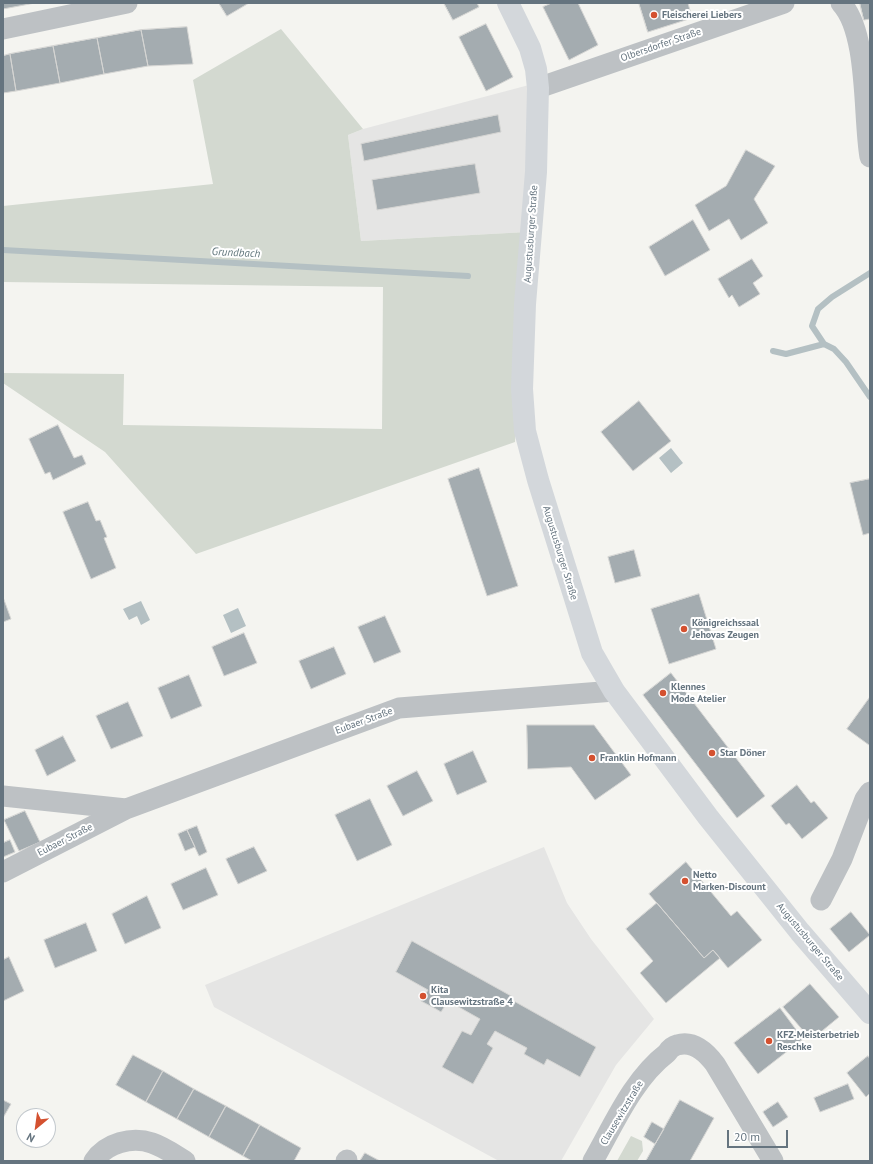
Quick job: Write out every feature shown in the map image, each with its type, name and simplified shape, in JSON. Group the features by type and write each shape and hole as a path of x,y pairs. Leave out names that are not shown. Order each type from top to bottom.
{"main road":[{"name":"Augustusburger Straße","path":"508,3 530,48 536,68 538,88 536,172 525,304 522,389 525,431 538,480 592,653 614,691 725,839 870,1013"}],"street":[{"path":"3,29 127,3"},
{"name":"Olbersdorfer Straße","path":"538,88 784,3"},
{"path":"841,3 847,9 855,29 862,66 870,157"},
{"name":"Eubaer Straße","path":"3,872 126,809 399,708 614,691"},
{"path":"821,900 842,859 865,799 870,792"},
{"name":"Eubaer Straße","path":"3,796 126,809"},
{"name":"Clausewitzstraße","path":"593,1161 626,1101 654,1062 676,1046 689,1045 705,1050 716,1064 773,1161"},
{"path":"94,1161 115,1143 133,1140 152,1143 185,1161"}],"shaded area":[{"path":"281,29 363,129 348,135 361,241 527,232 515,442 196,554 105,452 3,383 3,373 124,374 123,425 382,429 383,287 3,282 3,206 213,184 193,80"},
{"path":"529,85 527,232 361,241 348,135 363,129"},
{"path":"671,448 683,463 671,473 659,458"},
{"path":"141,601 150,620 141,625 137,616 129,620 123,609"},
{"path":"238,608 246,626 231,633 223,615"},
{"name":"Kita Clausewitzstraße 4","path":"544,847 567,903 591,939 654,1019 616,1065 561,1161 499,1161 214,1007 205,985"},
{"path":"631,1136 642,1141 643,1151 637,1161 617,1161"}],"building":[{"path":"3,3 35,3 3,9"},
{"path":"219,3 249,3 227,16"},
{"path":"444,3 477,3 479,7 453,20"},
{"path":"552,3 578,3 598,45 569,60 543,7"},
{"path":"639,3 688,3 692,18 648,32"},
{"path":"860,3 870,3 870,19 864,20"},
{"path":"486,24 513,77 486,91 459,37"},
{"path":"187,27 193,64 148,66 141,30"},
{"path":"141,30 148,66 104,74 97,38"},
{"path":"97,38 104,74 60,83 53,46"},
{"path":"53,46 60,83 16,91 10,54"},
{"path":"10,54 16,91 3,93 3,56"},
{"path":"498,115 501,132 364,161 361,144"},
{"path":"746,150 775,166 754,199 768,223 741,240 729,219 709,231 695,205 726,186"},
{"path":"475,164 480,193 377,210 372,180"},
{"path":"693,220 710,250 665,276 649,247"},
{"path":"752,259 763,276 753,283 760,294 739,307 732,295 729,298 718,279"},
{"path":"639,401 671,441 633,471 601,432"},
{"path":"58,425 74,458 82,455 86,464 53,480 50,472 45,474 29,439"},
{"path":"479,468 518,586 487,596 448,479"},
{"path":"870,479 870,533 863,535 850,483"},
{"path":"88,502 96,521 100,520 107,537 104,538 116,568 91,579 63,512"},
{"path":"634,550 641,576 615,583 608,557"},
{"name":"Königreichssaal Jehovas Zeugen","path":"699,594 716,649 669,664 651,609"},
{"path":"3,597 11,619 3,622"},
{"path":"385,616 401,652 374,663 358,627"},
{"path":"244,633 257,663 224,676 212,647"},
{"path":"334,647 346,674 311,689 299,661"},
{"path":"671,673 765,796 737,818 643,695"},
{"path":"189,675 202,706 171,719 158,688"},
{"path":"870,697 870,743 869,745 847,729"},
{"path":"128,702 143,736 111,749 96,716"},
{"path":"527,725 594,725 631,775 595,800 571,767 528,769"},
{"path":"63,736 76,761 47,776 35,750"},
{"path":"473,751 487,782 457,795 444,764"},
{"path":"417,771 433,801 403,816 387,786"},
{"path":"797,785 811,803 814,801 828,818 802,839 789,823 786,825 771,806"},
{"path":"370,799 392,845 357,861 335,815"},
{"path":"25,811 40,842 19,851 4,820"},
{"path":"197,826 207,852 199,856 187,830"},
{"path":"187,830 195,847 185,851 178,834"},
{"path":"10,840 15,852 3,857 3,843"},
{"path":"254,847 267,871 238,884 226,859"},
{"path":"686,862 731,916 737,911 762,940 728,968 713,950 704,958 649,894"},
{"path":"206,868 218,895 183,910 171,884"},
{"path":"147,896 161,928 125,944 112,914"},
{"path":"657,903 704,958 713,950 720,958 666,1003 640,973 653,961 626,929"},
{"path":"851,912 870,935 849,952 830,929"},
{"path":"86,923 97,951 55,968 44,940"},
{"path":"412,941 513,997 512,1000 596,1047 580,1077 547,1059 544,1065 524,1054 527,1048 495,1031 487,1044 493,1048 473,1084 442,1067 462,1031 471,1035 480,1019 448,1001 441,1012 421,1001 428,990 396,972"},
{"path":"9,957 24,991 3,1001 3,960"},
{"path":"810,984 839,1017 811,1040 783,1007"},
{"name":"KFZ-Meisterbetrieb Reschke","path":"780,1008 803,1039 758,1074 734,1043"},
{"path":"133,1055 163,1071 146,1102 116,1085"},
{"path":"868,1056 870,1059 870,1093 866,1097 847,1073"},
{"path":"163,1071 194,1089 177,1119 146,1102"},
{"path":"848,1084 854,1099 820,1112 814,1098"},
{"path":"194,1089 226,1106 209,1137 177,1119"},
{"path":"3,1100 11,1104 3,1118"},
{"path":"680,1100 714,1118 690,1161 646,1161"},
{"path":"778,1102 788,1117 773,1127 763,1112"},
{"path":"226,1106 260,1125 243,1156 209,1137"},
{"path":"652,1122 664,1129 655,1144 644,1137"},
{"path":"260,1125 301,1148 294,1161 252,1161 243,1156"},
{"path":"365,1153 380,1161 360,1161"}],"waterway":[{"name":"Grundbach","path":"3,250 468,276"},
{"path":"870,273 832,297 818,309 812,326 824,344 834,349 846,362 870,397"},
{"name":"Grundbach","path":"773,351 786,354 824,344"}],"place":[{"name":"Fleischerei Liebers","path":"654,15"},
{"name":"Königreichssaal Jehovas Zeugen","path":"684,629"},
{"name":"Klennes Mode Atelier","path":"663,693"},
{"name":"Star Döner","path":"712,753"},
{"name":"Franklin Hofmann","path":"592,758"},
{"name":"Netto Marken-Discount","path":"685,881"},
{"name":"Kita Clausewitzstraße 4","path":"423,996"},
{"name":"KFZ-Meisterbetrieb Reschke","path":"769,1041"}]}
